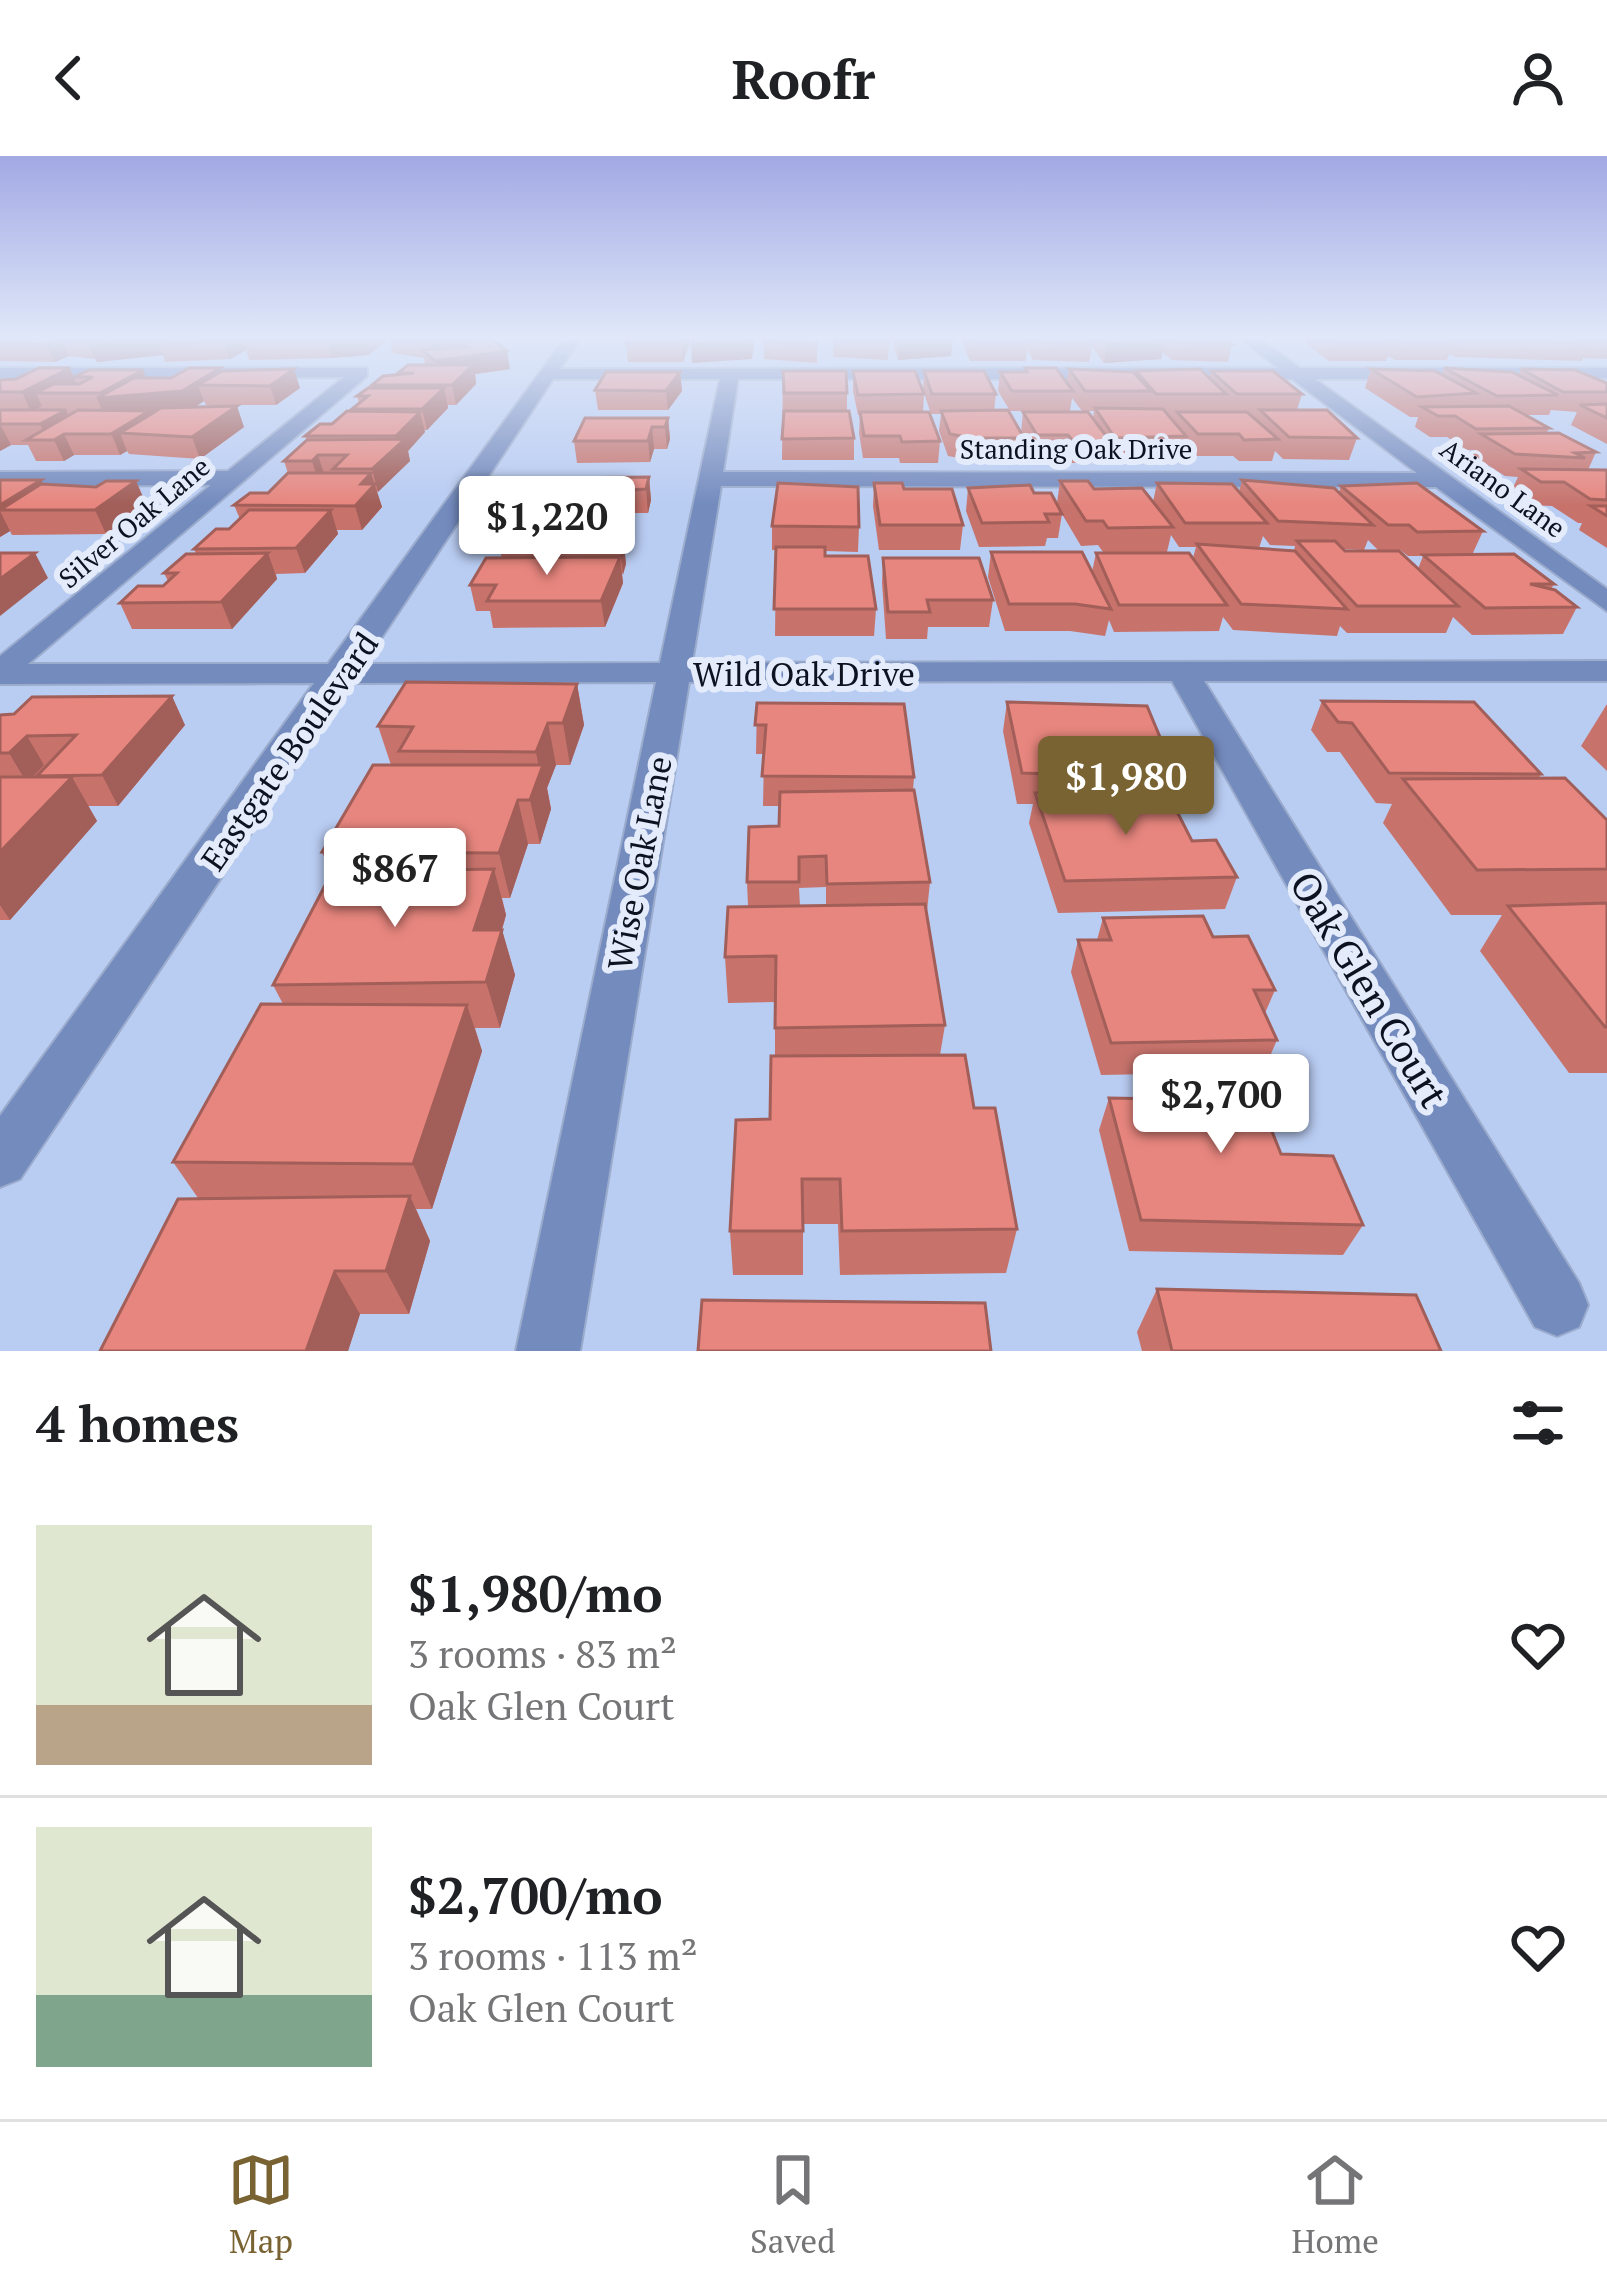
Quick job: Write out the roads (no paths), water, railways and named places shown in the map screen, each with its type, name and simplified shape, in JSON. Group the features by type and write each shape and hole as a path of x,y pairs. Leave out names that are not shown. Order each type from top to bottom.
{"street":[{"name":"Silver Oak Lane","path":"0,673 336,394"},
{"name":"Eastgate Boulevard","path":"0,1161 535,394"},
{"name":"Wise Oak Lane","path":"548,1351 726,394"},
{"name":"Ariano Lane","path":"1324,394 1607,602"},
{"path":"0,479 234,478"},
{"name":"Standing Oak Drive","path":"711,479 1441,479"},
{"name":"Wild Oak Drive","path":"0,673 1607,671"},
{"name":"Oak Glen Court","path":"1184,673 1557,1305"}]}
